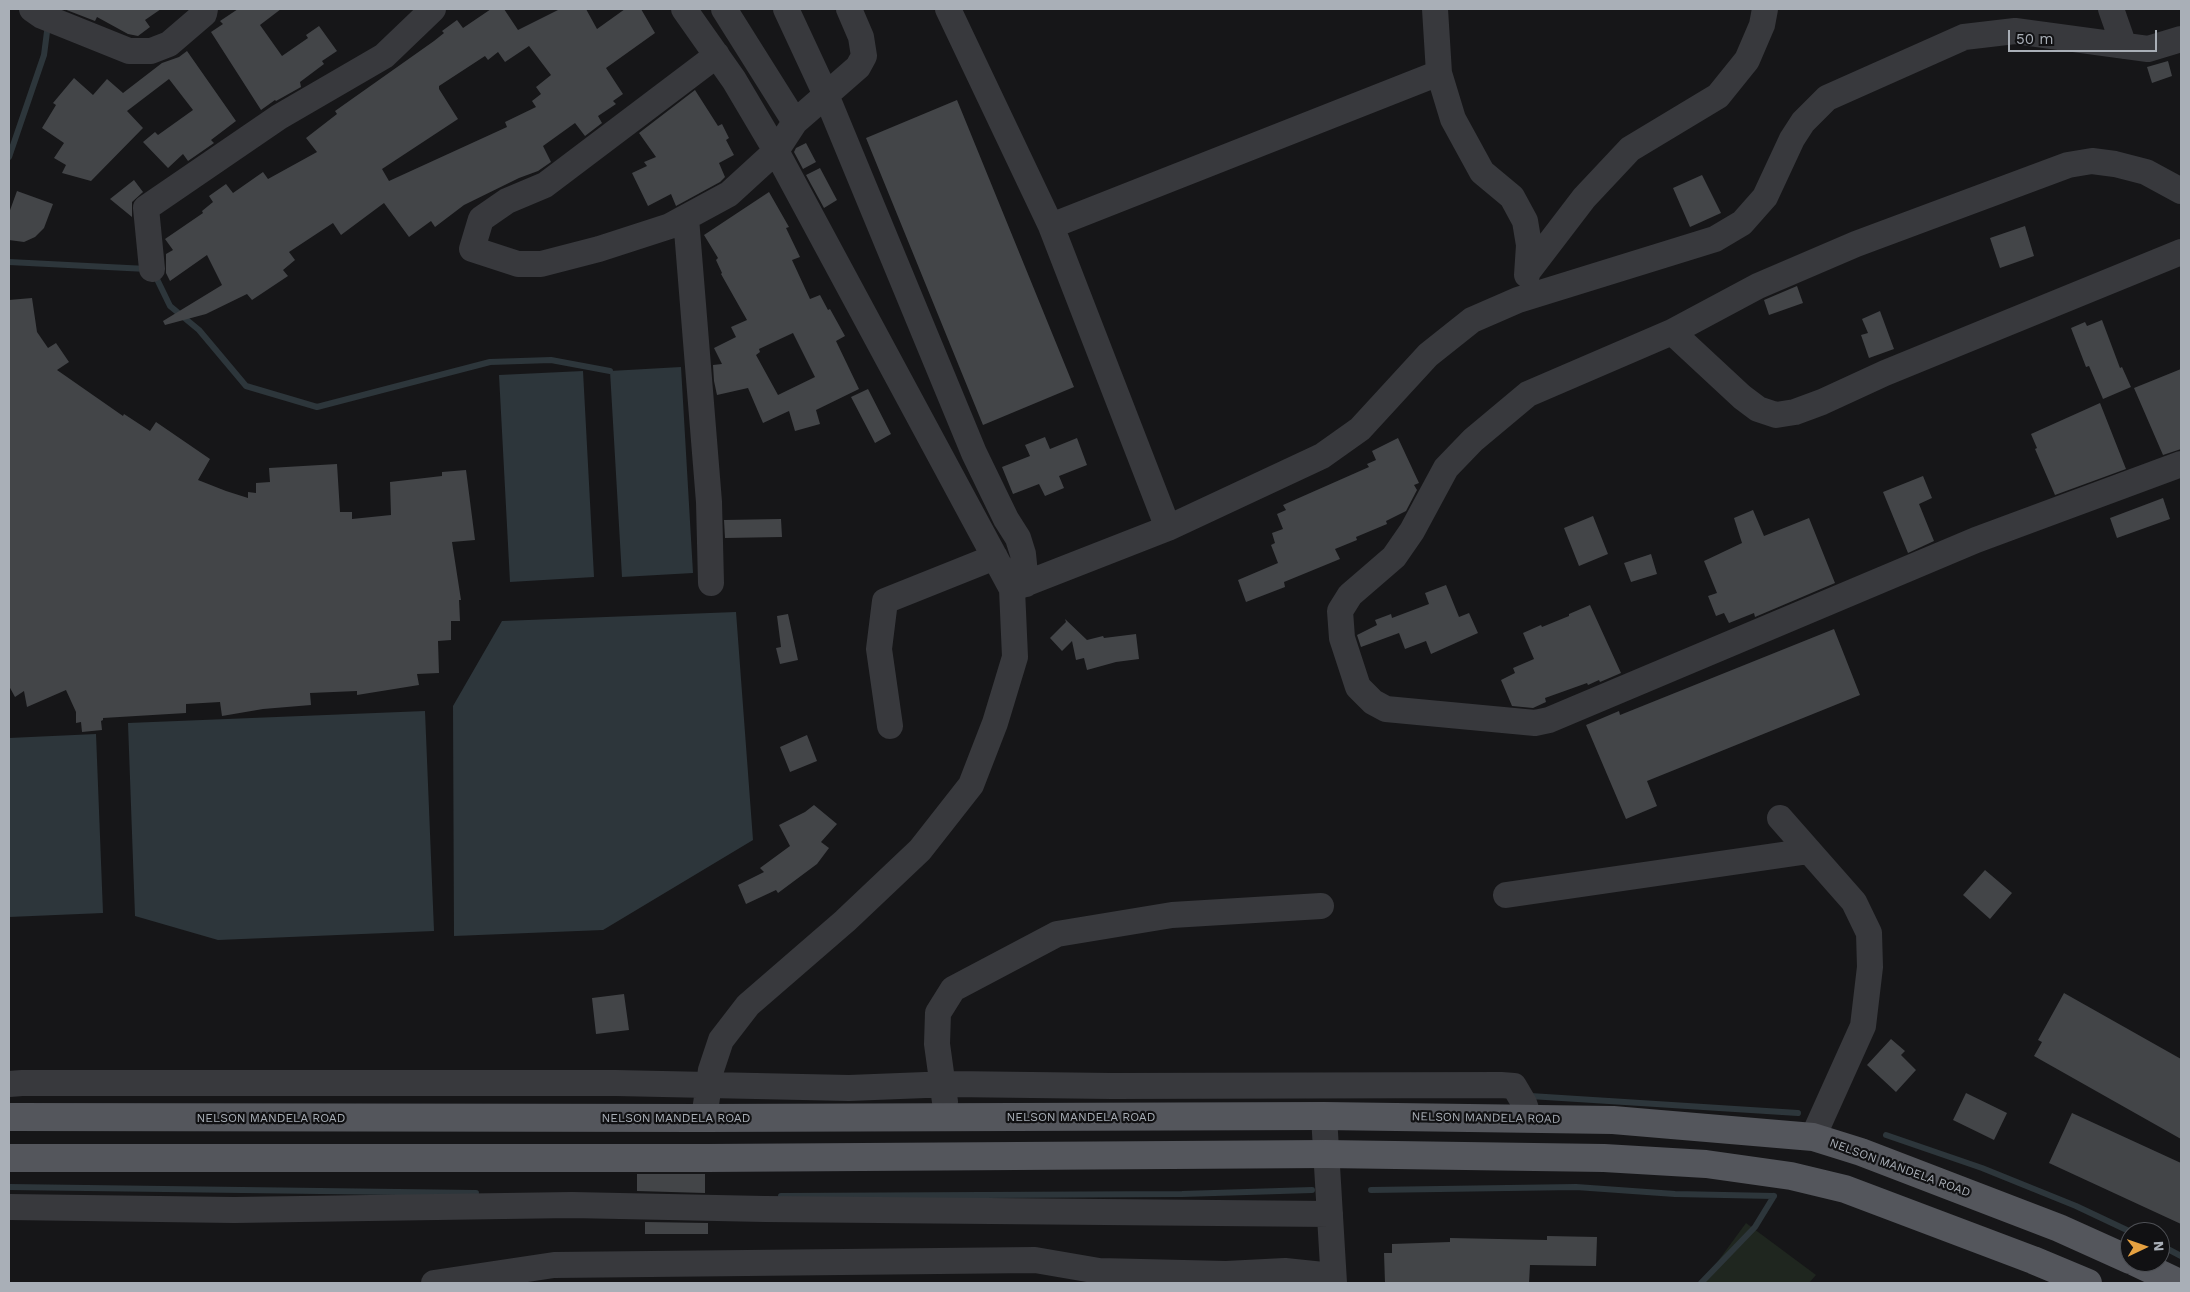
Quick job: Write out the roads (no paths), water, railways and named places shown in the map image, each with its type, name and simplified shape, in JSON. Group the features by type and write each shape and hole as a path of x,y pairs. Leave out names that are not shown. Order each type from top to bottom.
{"main road":[{"name":"NELSON MANDELA ROAD","path":"9,1118 1324,1116 1613,1120 1813,1138 1861,1152 2059,1228 2120,1255"},
{"path":"9,1158 707,1158 1326,1154 1604,1158 1706,1164 1791,1176 1845,1189 2033,1260 2088,1283"},
{"path":"2156,1272 2179,1283"}],"street":[{"path":"32,9 42,16 128,51 151,50 169,44 204,14 205,9"},
{"path":"152,269 146,208 279,116 384,56 433,9"},
{"path":"684,9 718,54 776,151 995,557 1019,586"},
{"path":"724,9 795,122"},
{"path":"704,1118 711,1070 721,1040 748,1005 845,921 920,850 970,785 995,723 1015,657 1022,554 1018,538 1006,519 974,453 826,95 786,9"},
{"path":"718,54 545,186 507,201 481,219 472,249 518,264 542,264 599,249 670,226 729,194 776,151 795,122 858,67 864,56 861,37 849,9"},
{"path":"948,9 1051,226 1168,528"},
{"path":"1435,9 1439,72 1453,119 1482,172 1512,196 1525,221 1529,245 1529,270"},
{"path":"1518,300 1529,270 1584,198 1630,149 1718,96 1747,60 1762,25 1766,9"},
{"path":"2111,9 2124,46"},
{"path":"1019,586 1168,528 1322,456 1360,429 1436,349 1472,320 1518,300 1715,239 1742,223 1765,197 1792,139 1803,122 1827,98 1964,37 2015,31 2148,49 2181,39"},
{"path":"1051,226 1439,72"},
{"path":"2181,191 2146,172 2115,164 2092,161 2068,165 1847,248 1758,286 1672,332 1528,394 1474,440 1446,468 1412,531 1394,557 1350,595 1340,611 1342,638 1358,687 1373,702 1386,709 1518,723 1535,723 1549,720 1976,540 2181,464"},
{"path":"686,218 709,502 711,583"},
{"path":"1672,332 1742,397 1758,408 1776,415 1795,412 1822,402 1885,373 2181,252"},
{"path":"890,726 880,649 885,601 995,557"},
{"path":"1780,818 1854,902 1869,933 1870,942 1870,967 1863,1026 1813,1138"},
{"path":"1506,895 1809,851"},
{"path":"947,1117 937,1044 938,1013 953,989 1057,934 1172,915 1321,906"},
{"path":"13,1078 616,1083 849,1088 943,1084 1501,1085 1514,1086 1524,1103 1529,1118"},
{"path":"13,1078 45,1118"},
{"path":"434,1283 564,1264 1035,1260 1099,1271 1226,1278 1285,1272 1334,1280 1324,1116"},
{"path":"9,1207 234,1210 572,1205 765,1209 1330,1214"}],"waterway":[{"path":"9,157 44,55 48,24"},
{"path":"9,262 147,269"},
{"path":"154,273 170,306 199,330 246,386 317,407 490,362 551,360 610,371"},
{"path":"1530,1096 1798,1113"},
{"path":"1886,1135 1982,1168 2076,1206 2120,1227"},
{"path":"9,1187 476,1193"},
{"path":"1371,1190 1576,1187 1675,1194 1774,1196"},
{"path":"781,1196 1182,1194 1312,1190"},
{"path":"1701,1283 1755,1227 1774,1196"},
{"path":"2170,1250 2181,1256"}]}
